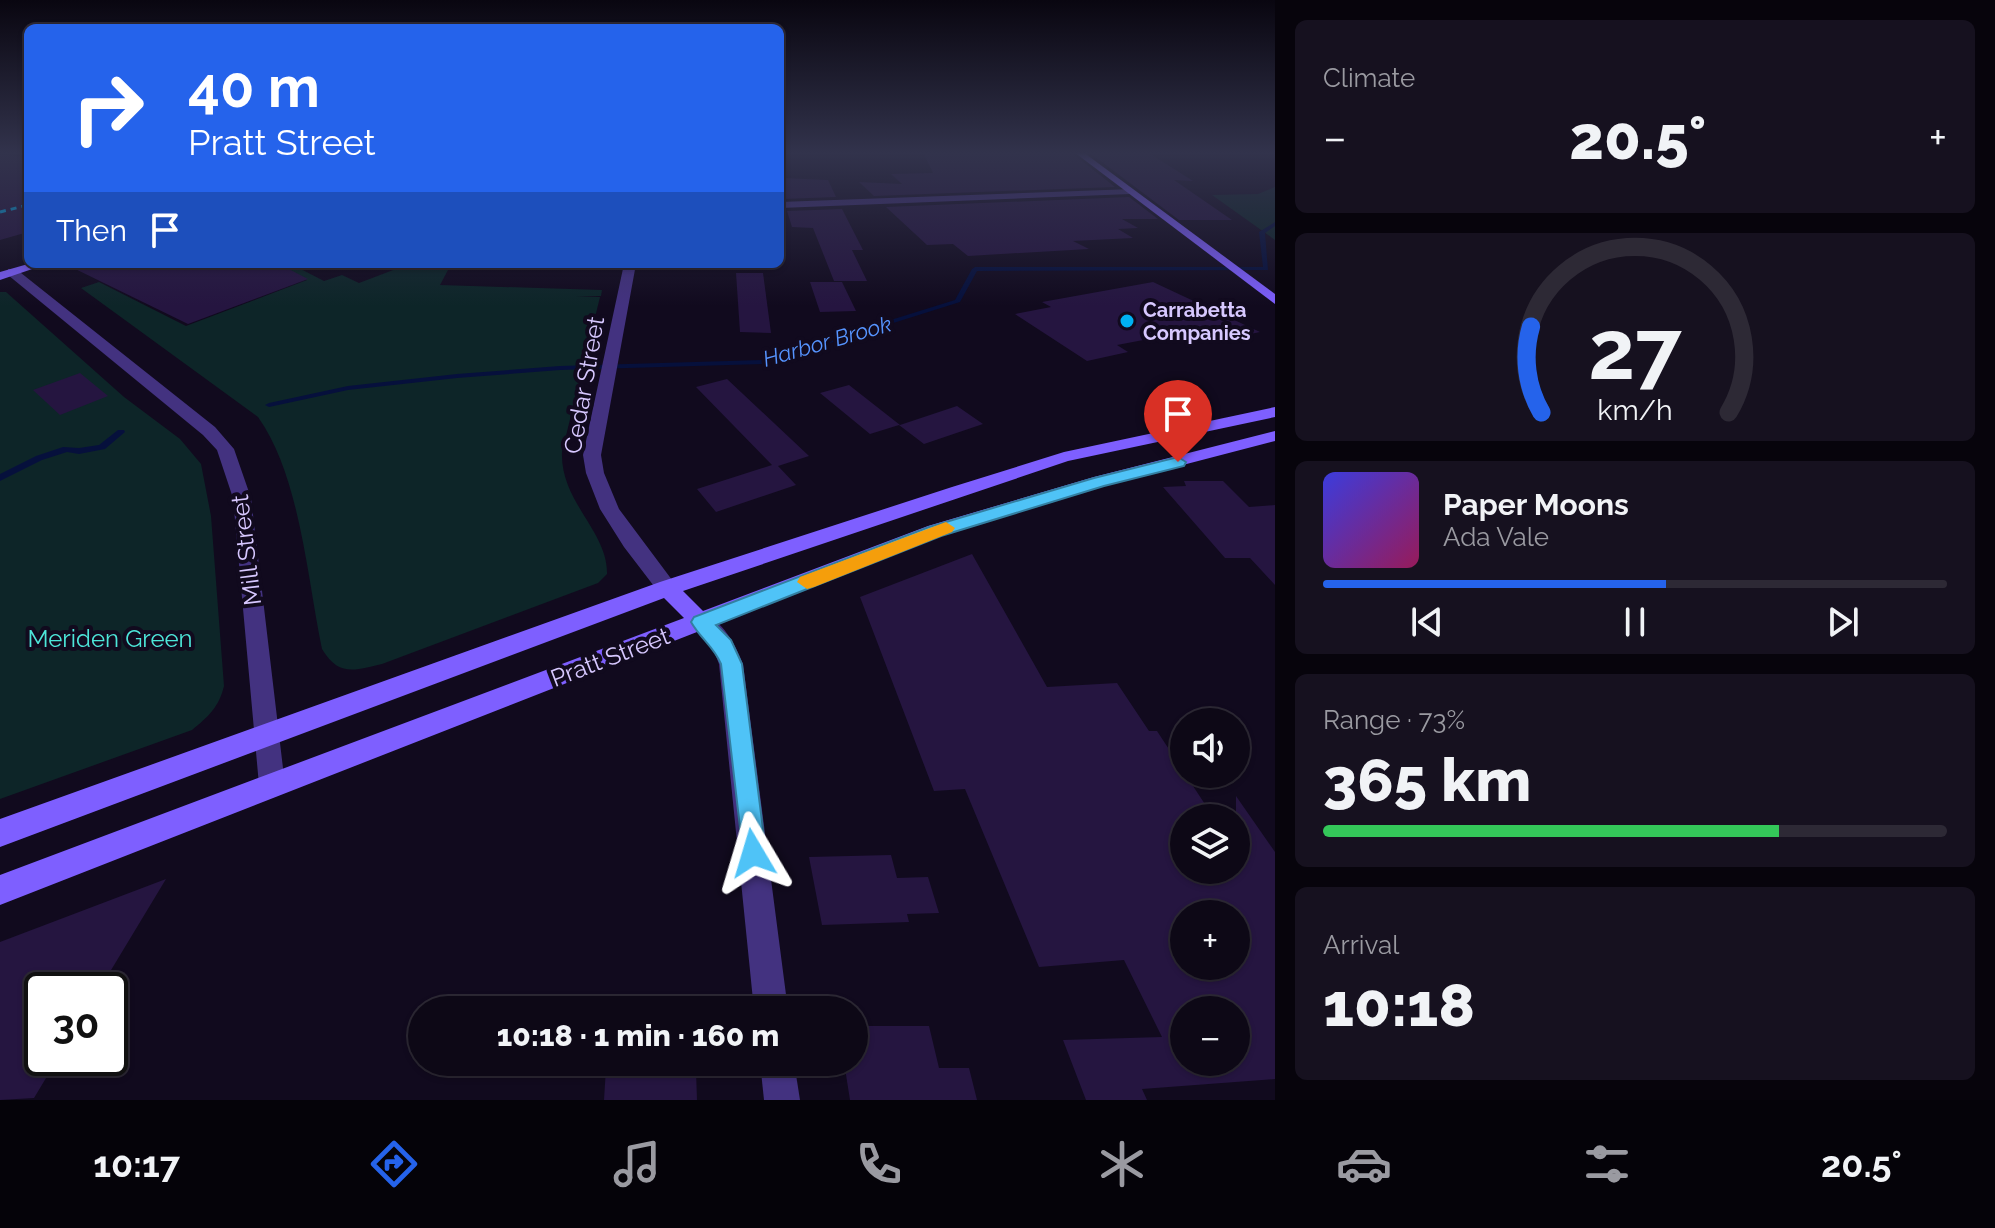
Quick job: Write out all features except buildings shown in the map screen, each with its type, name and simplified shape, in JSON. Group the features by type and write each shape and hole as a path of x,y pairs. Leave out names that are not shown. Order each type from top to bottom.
{"street":[{"path":"784,205 822,203"},
{"path":"1146,203 1275,300"},
{"path":"6,274 27,268"},
{"name":"Cedar Street","path":"629,268 592,455 594,477 604,499 667,588"},
{"name":"Mill Street","path":"6,274 209,431 225,449 242,498 272,785"},
{"name":"Pratt Street","path":"0,833 667,588 1064,457 1275,412"},
{"name":"Pratt Street","path":"0,890 935,531 1100,481 1275,436"},
{"path":"667,588 724,646 731,664 769,996"},
{"path":"779,1076 782,1100"}],"green space":[{"path":"1224,203 1275,203 1275,240"},
{"path":"280,268 299,268 324,281 342,275 359,283 398,268 440,268 448,270 440,285 602,290 601,296 576,296 600,297 562,452 568,486 605,558 607,574 598,583 382,664 348,669 328,658 322,649 293,497 284,468 258,417 81,288 99,282 186,326 307,280"},
{"name":"Meriden Green","path":"0,292 6,292 124,397 180,439 201,464 211,516 224,686 212,711 192,730 0,799"}],"waterway":[{"name":"Harbor Brook","path":"269,405 348,388 457,376 560,368 763,362 958,301 975,269 1266,269 1262,232 1275,224"},
{"name":"Harbor Brook","path":"0,478 39,458 66,449 79,451 102,447 121,432"}],"railway":[{"path":"0,212 24,206"}],"slow traffic":[{"path":"807,582 946,528"}],"place":[{"name":"Carrabetta Companies","path":"1127,321"}],"route":[{"path":"753,853 731,664 724,646 701,622 935,531 1100,481 1178,462"}]}
